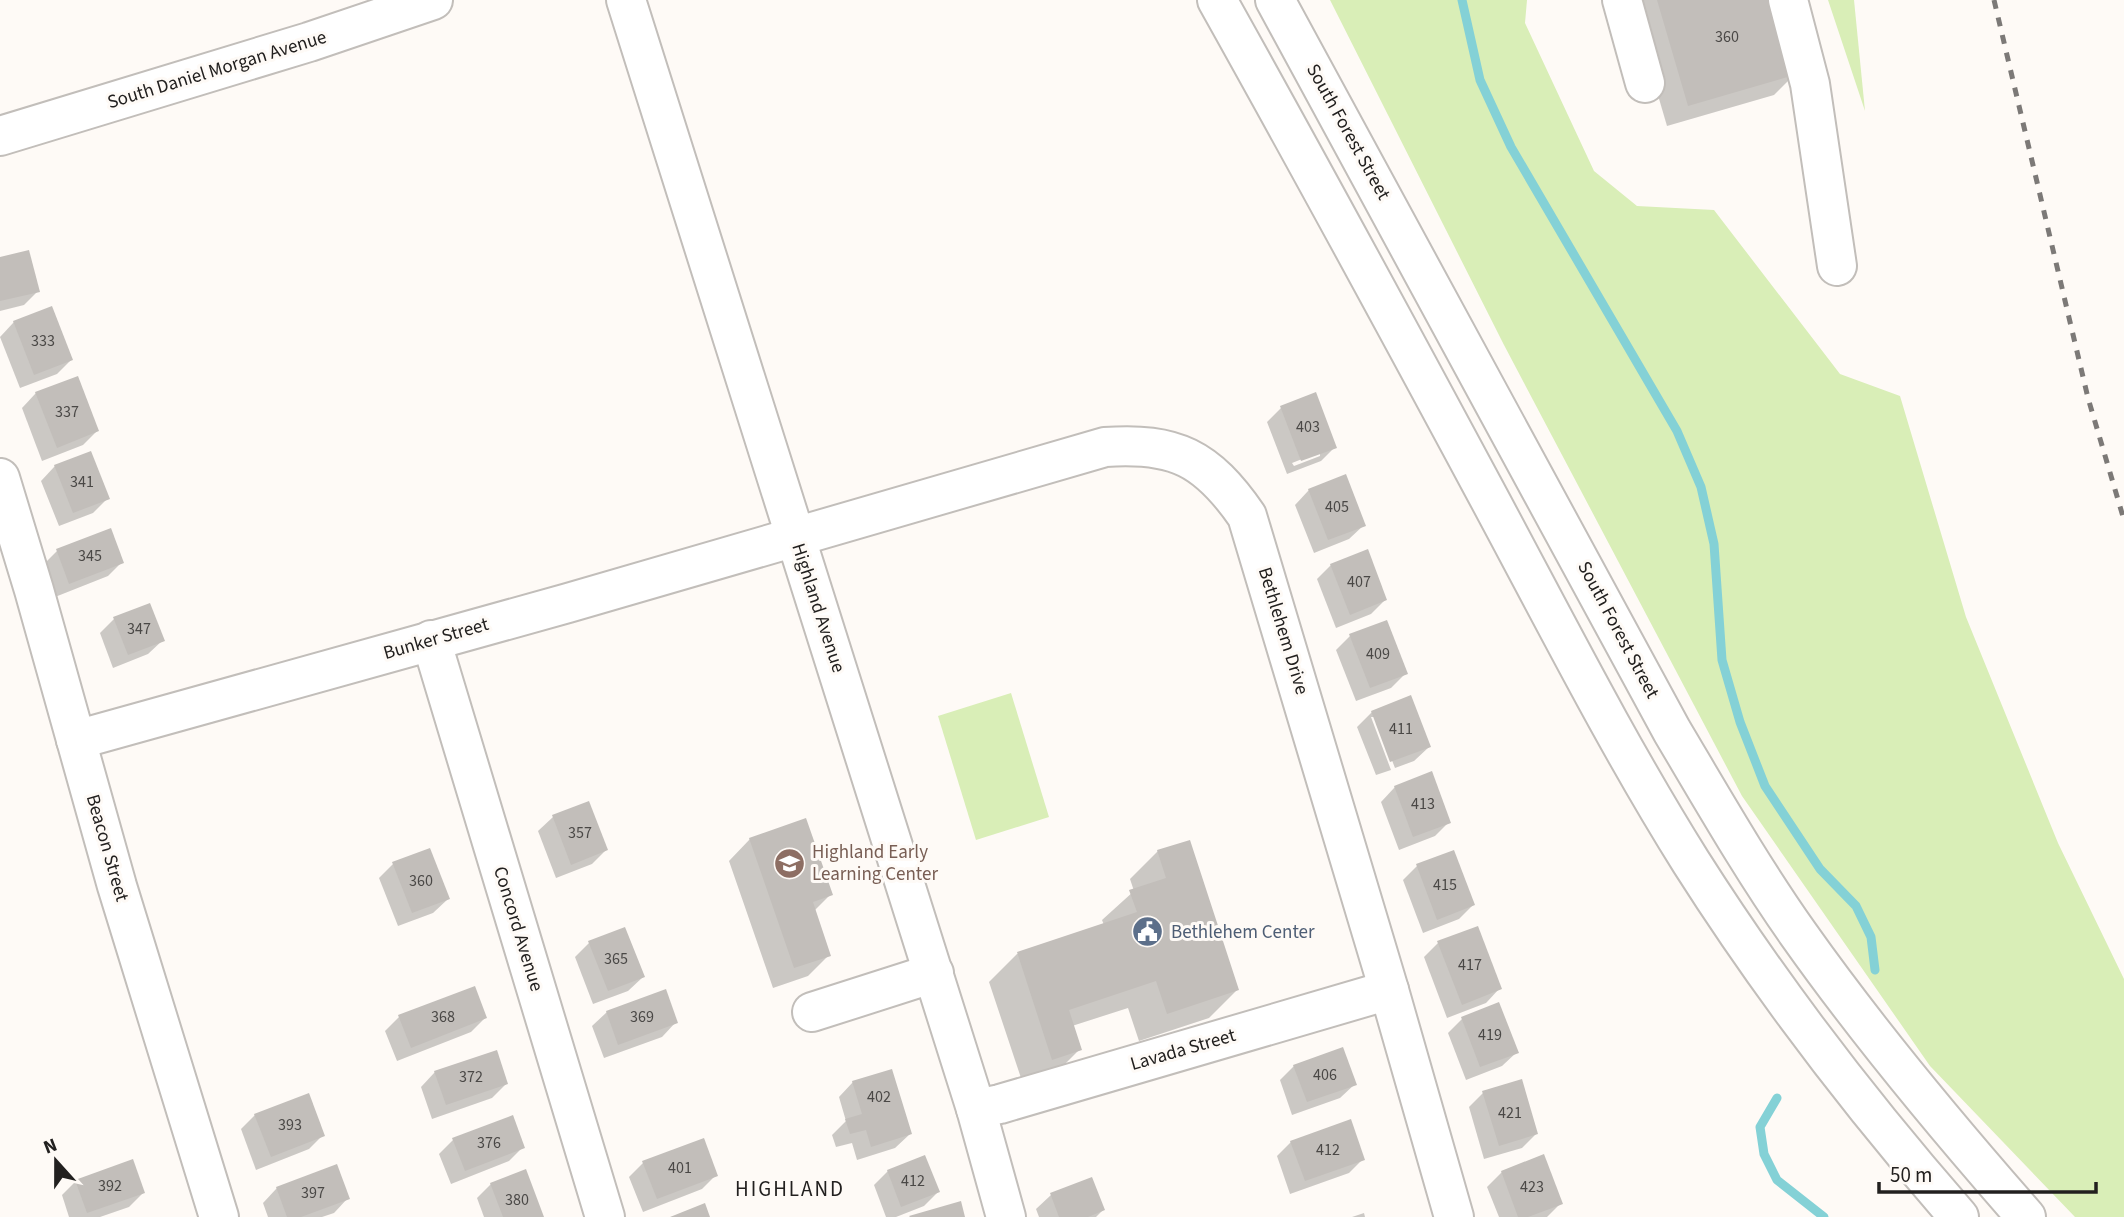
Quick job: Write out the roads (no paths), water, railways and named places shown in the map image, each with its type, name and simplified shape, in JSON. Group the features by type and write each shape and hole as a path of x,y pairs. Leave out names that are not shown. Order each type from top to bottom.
{"street":[{"name":"South Daniel Morgan Avenue","path":"0,136 309,42 433,0"},
{"name":"Highland Avenue","path":"626,0 934,973 1006,1217"},
{"path":"1217,0 1628,756 1690,861 1757,962 1828,1060 1959,1217"},
{"name":"South Forest Street","path":"1275,0 1381,191 1672,732 1733,835 1798,934 1868,1030 1943,1123 2026,1217"},
{"path":"1622,0 1645,83"},
{"path":"1788,0 1810,84 1837,266"},
{"name":"Bethlehem Drive","path":"796,538 1105,447 1139,445 1172,451 1202,466 1228,488 1247,516 1254,537 1390,990 1454,1217"},
{"name":"Beacon Street","path":"0,478 117,886 219,1217"},
{"name":"Bunker Street","path":"76,740 796,538"},
{"name":"Concord Avenue","path":"431,640 605,1217"},
{"path":"812,1012 934,973"},
{"name":"Lavada Street","path":"976,1109 1390,990"}],"waterway":[{"path":"1462,0 1480,80 1511,147 1677,431 1701,487 1714,544 1722,660 1740,722 1765,786 1820,869 1856,906 1871,937 1875,970"},
{"path":"1777,1098 1760,1127 1764,1154 1777,1180 1824,1217"}],"railway":[{"path":"1994,0 2088,398 2124,520"}],"place":[{"name":"Highland Early Learning Center","path":"789,863"},
{"name":"Bethlehem Center","path":"1148,932"}],"district":[{"name":"HIGHLAND","path":"790,1189"}]}
